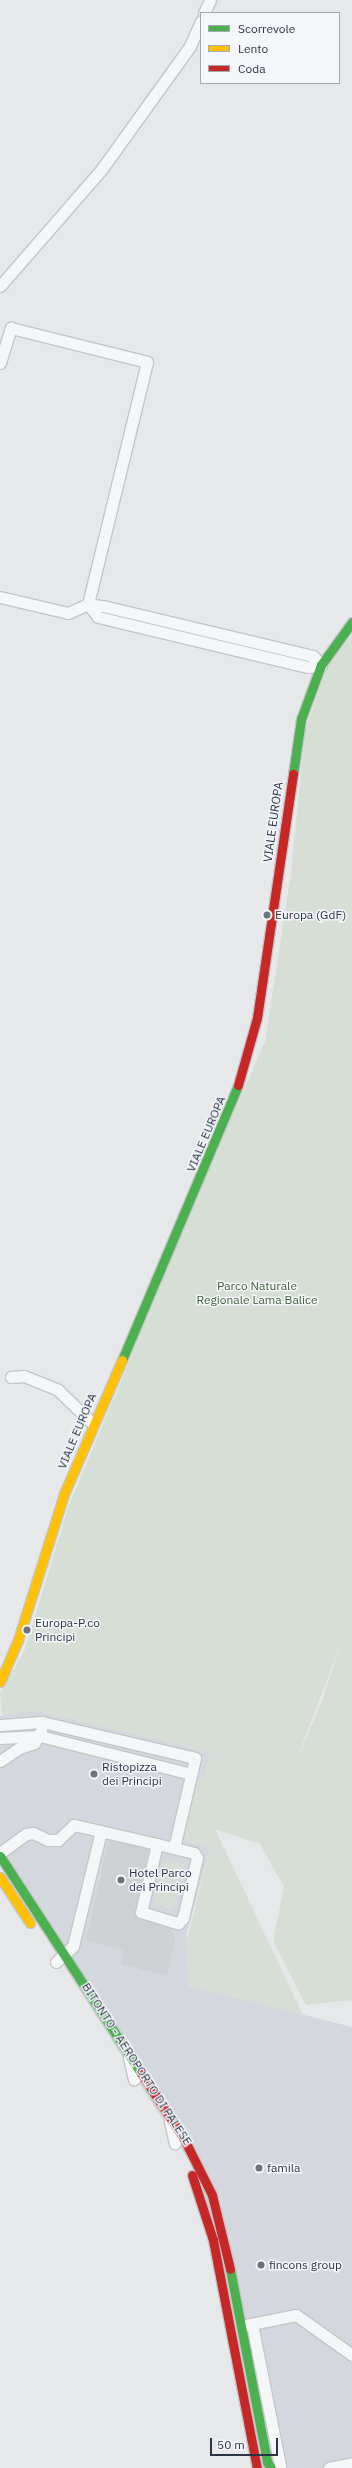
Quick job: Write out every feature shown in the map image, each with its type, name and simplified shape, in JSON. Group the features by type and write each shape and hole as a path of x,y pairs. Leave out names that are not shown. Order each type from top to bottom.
{"main road":[{"name":"VIALE EUROPA","path":"0,1682 18,1640 58,1511 93,1424 233,1103 247,1059 266,964 300,719 321,665 352,622"},
{"name":"VIALE EUROPA","path":"0,1670 18,1640"},
{"path":"0,1857 60,1959 129,2055 169,2116 212,2195 225,2240 236,2327 267,2462 277,2467"},
{"path":"0,1877 36,1931"},
{"name":"BITONTO - AEROPORTO DI PALESE","path":"48,1949 60,1959 175,2143 204,2206 236,2327 257,2468"}],"street":[{"path":"204,12 210,0"},
{"path":"0,286 101,170 190,46 200,23"},
{"path":"0,363 11,328 147,362 88,604"},
{"path":"0,597 68,613 88,604"},
{"path":"88,604 98,617 308,667 321,665"},
{"path":"11,1377 24,1376 58,1390 93,1424"},
{"path":"0,1761 19,1748 34,1743 40,1736 42,1722"},
{"path":"0,1725 42,1722 195,1758 174,1848"},
{"path":"0,1738 40,1736 154,1766 191,1774"},
{"path":"154,1766 158,1749"},
{"path":"0,1853 26,1834 33,1833 48,1840 58,1840 74,1825 157,1844 194,1853 197,1858 183,1918 178,1923 142,1912 157,1844"},
{"path":"60,1959 75,1940 101,1831"},
{"path":"0,1857 19,1906"},
{"path":"129,2055 134,2079"},
{"path":"169,2116 175,2143"},
{"path":"236,2327 296,2315 352,2355"},
{"path":"252,2324 277,2467"},
{"path":"329,2468 352,2463"}],"shaded area":[{"path":"34,1710 210,1752 204,1779 196,1778 181,1840 210,1848 186,1936 189,1986 352,2027 352,2468 265,2468 200,2178 0,1866 0,1716"}],"green space":[{"name":"Parco Naturale Regionale Lama Balice","path":"352,635 352,2000 306,2005 273,1941 284,1887 260,1844 215,1829 303,2015 189,1986 186,1936 188,1936 210,1848 181,1840 196,1778 204,1779 210,1752 34,1710 2,1716 0,1693 24,1652 69,1505 130,1360 158,1283 265,1042 291,874 305,731 327,667","holes":["343,1638 321,1703 298,1757"]},
{"path":"165,1860 184,1864 173,1909 154,1904"}],"building":[{"name":"Hotel Parco dei Principi","path":"109,1840 148,1849 134,1914 139,1919 171,1928 175,1940 167,1976 121,1964 124,1950 86,1941"}],"traffic: fast":[{"path":"293,774 301,719 321,665 352,622"},
{"path":"122,1360 238,1085"},
{"path":"0,1856 141,2073"},
{"path":"230,2269 267,2462 271,2468"}],"traffic: slow":[{"path":"0,1682 18,1640 64,1494 122,1360"},
{"path":"0,1877 30,1923"}],"traffic: jam":[{"path":"238,1085 257,1018 293,774"},
{"path":"141,2073 184,2139 212,2195 230,2269"},
{"path":"192,2175 213,2240 257,2468"}],"place":[{"name":"Europa (GdF)","path":"267,915"},
{"name":"Europa-P.co Principi","path":"27,1630"},
{"name":"Ristopizza dei Principi","path":"94,1774"},
{"name":"Hotel Parco dei Principi","path":"121,1880"},
{"name":"famila","path":"259,2168"},
{"name":"fincons group","path":"261,2265"}]}
